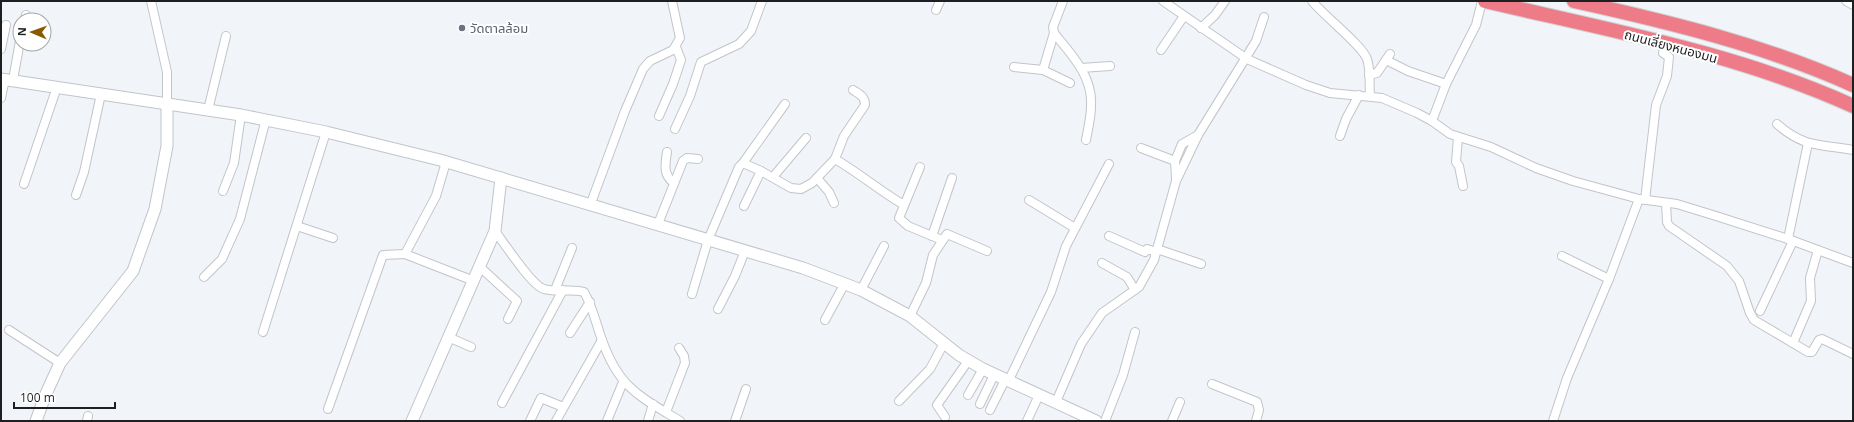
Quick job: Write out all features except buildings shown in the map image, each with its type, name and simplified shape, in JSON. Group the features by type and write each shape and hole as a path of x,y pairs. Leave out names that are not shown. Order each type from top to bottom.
{"highway":[{"name":"ถนนเลี่ยงหนองมน","path":"1484,1 1514,4 1751,68 1853,106"},
{"name":"ถนนเลี่ยงหนองมน","path":"1574,1 1688,27 1773,52 1853,85"}],"street":[{"path":"36,421 45,396 60,363 133,271 155,209 167,146 167,72 151,1"},
{"path":"591,203 625,111 644,69 650,61 676,47 680,38 672,1"},
{"path":"675,129 690,96 701,62 739,44 751,31 762,1"},
{"path":"936,10 940,1"},
{"path":"1043,70 1054,33 1054,27 1063,1"},
{"path":"1163,1 1247,59 1312,87 1330,93 1382,98 1418,113 1450,134 1491,147 1536,168 1573,181 1642,200 1666,203 1716,216 1791,240 1853,263"},
{"path":"1201,28 1215,16 1225,1"},
{"path":"1312,1 1320,11 1364,52 1367,59 1370,96"},
{"path":"1432,121 1446,84 1476,25 1484,1"},
{"path":"1846,1 1853,5"},
{"path":"1161,50 1184,16"},
{"path":"1056,402 1081,344 1102,313 1139,287 1156,251 1176,181 1198,135 1247,59 1256,42 1264,16"},
{"path":"1,49 6,25"},
{"path":"1054,33 1081,68 1088,82 1091,106 1086,140"},
{"path":"208,110 226,36"},
{"path":"1553,421 1567,378 1642,200 1656,105 1667,76 1670,60 1669,57 1663,53 1665,44"},
{"path":"659,116 674,84 681,60 676,47"},
{"path":"1,98 16,52"},
{"path":"1369,75 1376,73 1388,57 1408,71 1446,84"},
{"path":"1081,68 1110,66"},
{"path":"1014,67 1043,70 1070,83"},
{"path":"6,79 241,114 326,132 446,162 591,203 708,240 804,268 861,290 910,316 968,361 994,375 1056,402 1078,417 1096,421"},
{"path":"24,184 56,87"},
{"path":"742,163 773,177 791,188 801,189 812,183 835,159 844,136 865,105 865,100 861,94 853,90"},
{"path":"76,195 84,172 101,94"},
{"path":"1340,136 1346,119 1359,95"},
{"path":"692,294 708,240 739,167 785,104"},
{"path":"223,191 234,163 241,114"},
{"path":"204,278 222,259 240,219 266,119"},
{"path":"1777,124 1791,136 1808,143 1853,150"},
{"path":"263,332 326,132"},
{"path":"1176,181 1175,160 1182,144 1198,135"},
{"path":"1458,137 1456,162 1459,166 1463,186"},
{"path":"773,177 806,138"},
{"path":"1760,310 1791,240 1808,143"},
{"path":"1141,148 1175,160"},
{"path":"666,152 664,168 668,178 674,183"},
{"path":"658,224 683,161 687,158 698,159"},
{"path":"835,159 852,169 880,192 904,205"},
{"path":"405,254 436,196 446,162"},
{"path":"990,410 1007,381 1051,292 1064,252 1108,164"},
{"path":"920,167 899,218 908,226 942,240"},
{"path":"744,206 761,171"},
{"path":"412,421 495,231 501,178"},
{"path":"817,178 829,192 834,203"},
{"path":"932,236 952,178"},
{"path":"1030,200 1075,228"},
{"path":"1666,203 1667,222 1669,226 1727,266 1734,273 1754,320 1810,353 1819,340 1822,339 1853,354"},
{"path":"297,226 333,238"},
{"path":"495,231 537,286 543,289 576,290 584,292 590,302 612,365 623,382 653,404 680,421"},
{"path":"910,316 926,284 933,254 947,234 987,251"},
{"path":"1109,236 1145,252 1147,249 1201,264"},
{"path":"861,290 884,246"},
{"path":"502,403 559,290 572,248"},
{"path":"1793,343 1811,300 1810,278 1818,250"},
{"path":"718,309 735,276 745,251"},
{"path":"328,409 383,255 405,254 474,281"},
{"path":"1562,256 1609,279"},
{"path":"1102,263 1127,277 1135,290"},
{"path":"480,267 517,301 508,319"},
{"path":"825,320 845,283"},
{"path":"570,333 590,302"},
{"path":"9,330 60,363"},
{"path":"1105,421 1123,375 1135,332"},
{"path":"448,337 471,347"},
{"path":"556,421 602,340"},
{"path":"899,401 930,369 944,343"},
{"path":"666,412 685,363 684,356 679,348"},
{"path":"945,416 937,405 968,361"},
{"path":"968,395 983,369"},
{"path":"980,404 994,375"},
{"path":"607,421 623,382"},
{"path":"1212,384 1257,402 1259,410 1256,421"},
{"path":"735,421 746,388"},
{"path":"1027,421 1039,395"},
{"path":"530,421 541,398 563,407"},
{"path":"1172,421 1180,402"},
{"path":"648,421 653,404"}],"place":[{"name":"วัดตาลล้อม","path":"462,28"}]}
